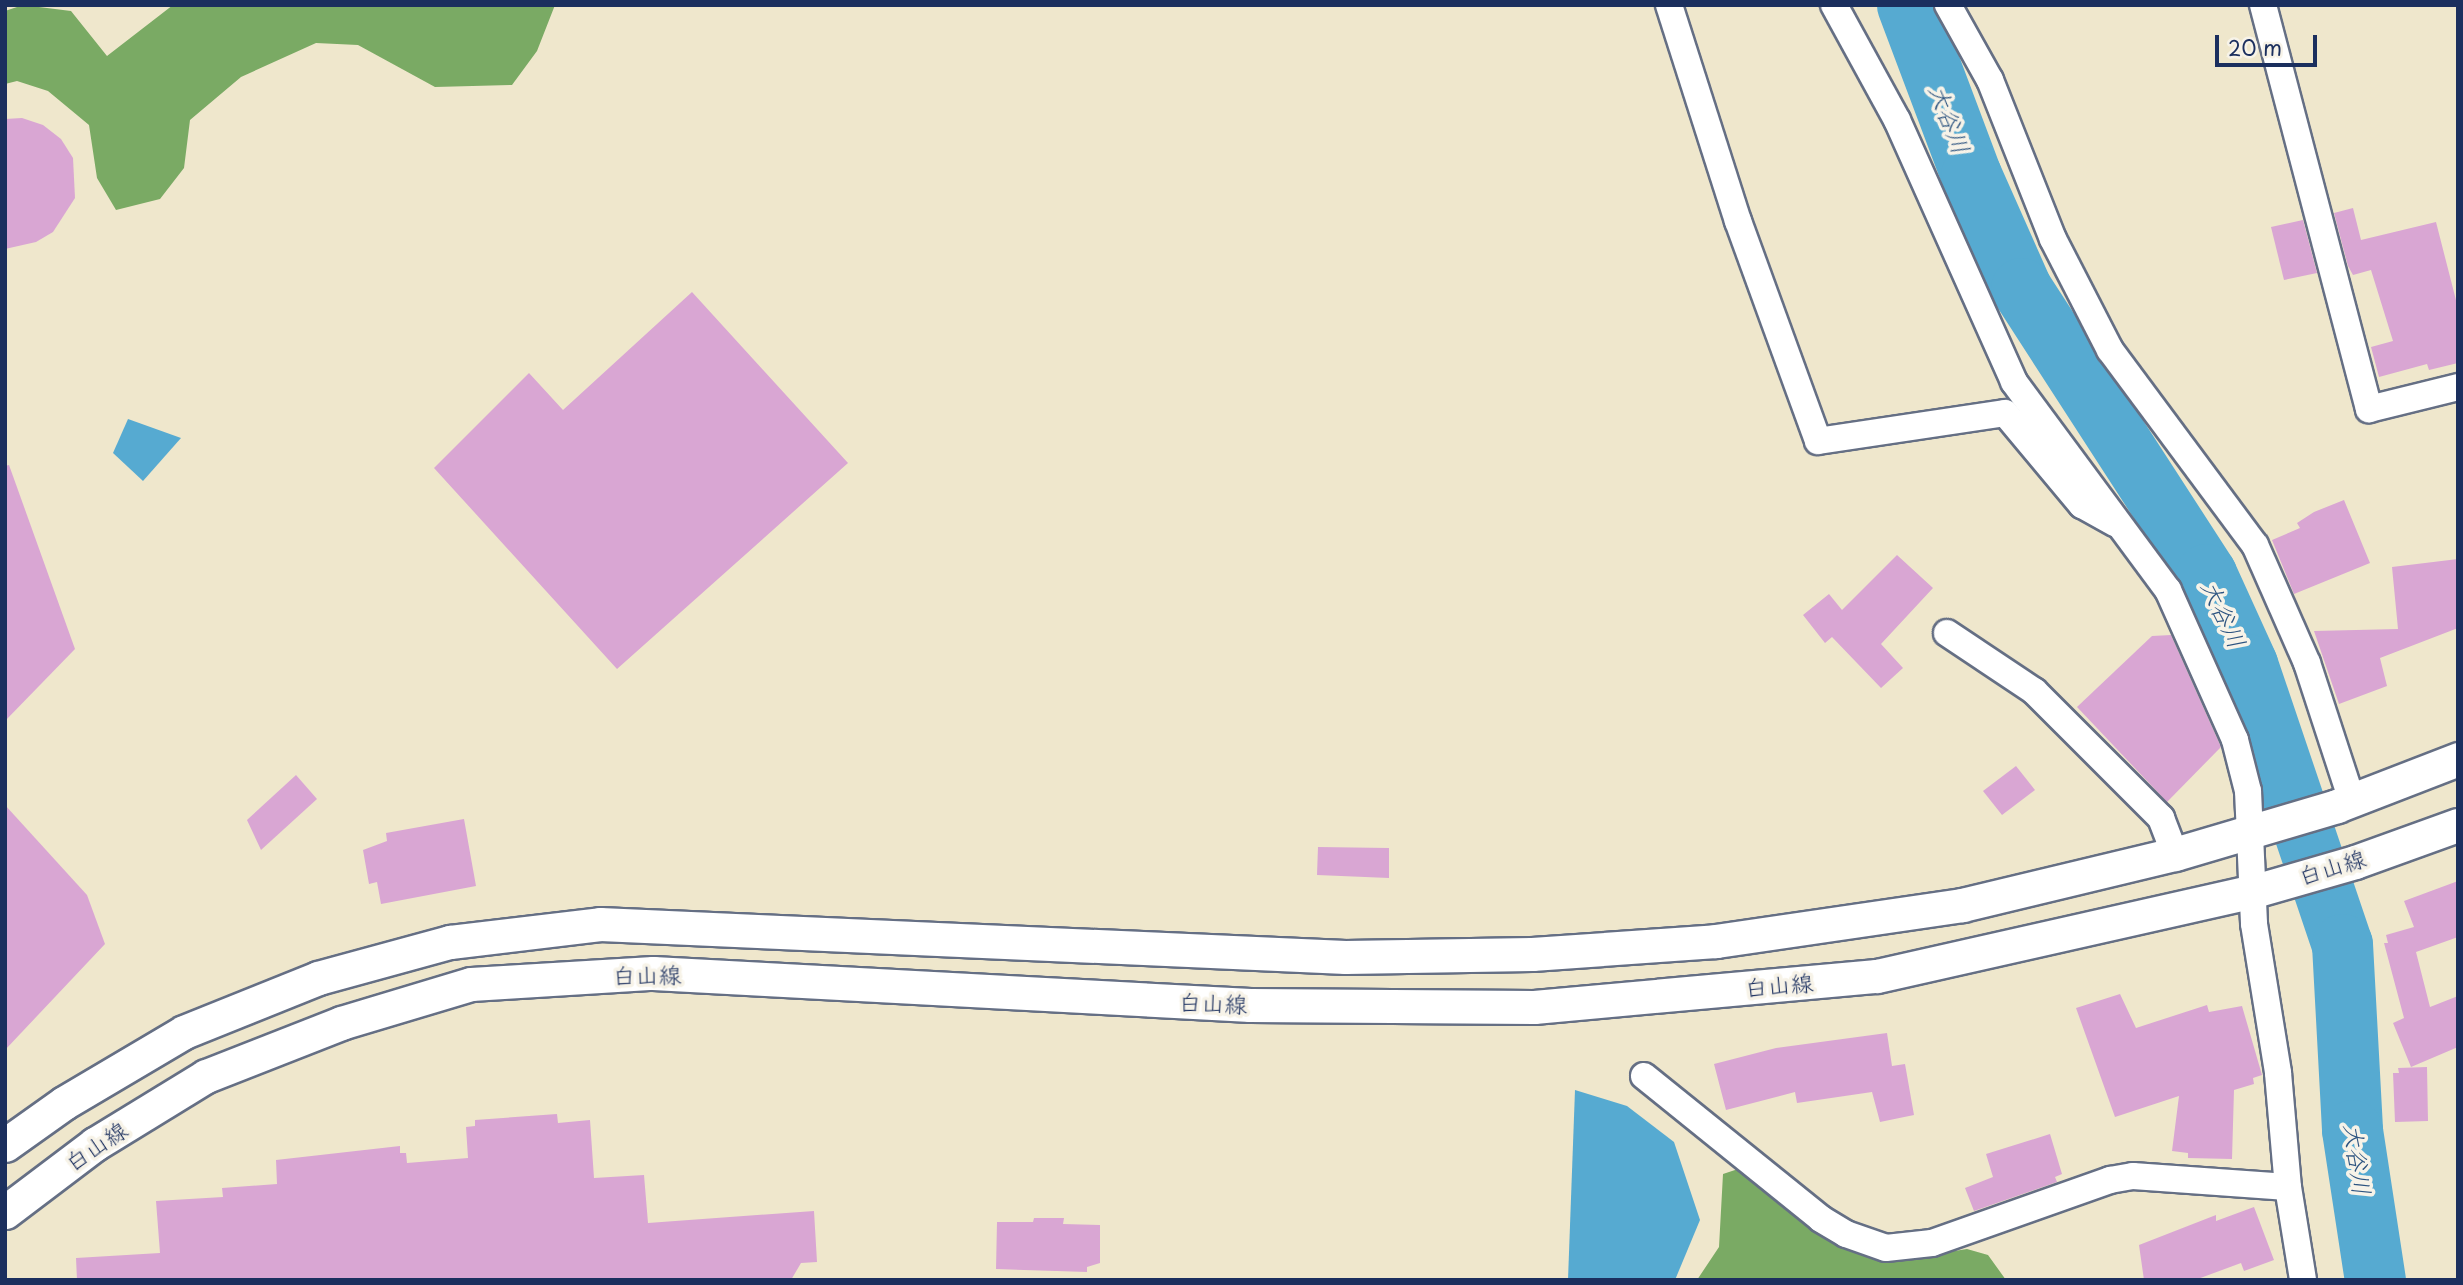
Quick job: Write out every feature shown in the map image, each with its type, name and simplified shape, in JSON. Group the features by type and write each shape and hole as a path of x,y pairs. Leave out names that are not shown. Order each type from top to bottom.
{"street":[{"path":"1669,5 1738,221 1818,441 2006,412 2082,505 2123,528"},
{"path":"1834,5 1897,120 2014,382 2168,590 2235,740 2256,831 2288,1187 2303,1280"},
{"path":"1948,5 1990,80 2053,239 2110,350 2255,545 2307,663 2345,804"},
{"path":"2263,5 2369,409 2458,387"},
{"path":"1947,633 2034,691 2161,818 2175,854"},
{"path":"5,1145 64,1103 184,1032 318,978 450,942 536,930 658,925 1233,953 1532,954 1716,941 1854,923 1962,905 2175,854 2345,804 2458,759"},
{"name":"白山線","path":"5,1212 95,1144 206,1076 341,1023 471,984 653,973 1237,1004 1534,1007 1877,976 2260,889 2345,864 2458,825"},
{"path":"1644,1076 1821,1219 1846,1234 1885,1248 1932,1243 2110,1180 2133,1177 2288,1187"}],"green space":[{"path":"23,5 71,11 107,56 173,5 555,5 537,51 512,85 435,87 358,45 316,43 241,77 190,120 184,168 160,199 116,210 97,178 89,125 48,91 17,81 5,84 5,11"},
{"path":"1741,1168 1813,1224 1867,1255 1898,1260 1967,1249 1988,1255 2006,1280 1697,1280 1719,1247 1723,1174"}],"water":[{"path":"128,419 181,438 143,481 113,453"},
{"path":"1575,1090 1627,1106 1674,1142 1700,1220 1675,1280 1568,1280"}],"building":[{"path":"22,118 43,125 61,139 73,158 75,198 53,232 36,242 5,249 5,119"},
{"path":"2353,208 2361,240 2436,222 2458,308 2458,363 2429,370 2427,364 2379,377 2371,347 2393,341 2371,270 2353,275 2348,266 2334,213"},
{"path":"2303,220 2317,273 2284,280 2271,227"},
{"path":"692,292 848,463 617,669 434,468 529,373 563,410"},
{"path":"9,465 75,649 5,721 5,466"},
{"path":"2344,500 2370,563 2294,594 2272,540 2300,528 2297,523 2314,512"},
{"path":"1897,555 1933,588 1881,644 1903,668 1881,688 1832,637 1825,643 1803,615 1829,594 1842,610"},
{"path":"2458,559 2458,628 2380,658 2387,686 2339,704 2314,631 2398,629 2392,567"},
{"path":"2171,635 2221,747 2167,802 2077,707 2152,636"},
{"path":"2016,766 2035,790 2002,815 1983,791"},
{"path":"296,775 317,799 261,850 247,820"},
{"path":"5,805 87,895 105,944 5,1050"},
{"path":"464,819 476,886 381,904 377,882 369,884 363,850 387,841 386,833"},
{"path":"1318,847 1389,848 1389,878 1317,875"},
{"path":"2458,881 2458,937 2416,952 2430,1007 2458,996 2458,1047 2411,1067 2393,1023 2404,1018 2384,943 2388,943 2386,935 2414,927 2404,901"},
{"path":"2120,994 2136,1028 2207,1005 2209,1012 2242,1006 2262,1075 2253,1078 2254,1084 2234,1090 2232,1159 2188,1158 2188,1153 2172,1151 2179,1096 2115,1117 2076,1008"},
{"path":"1887,1033 1892,1066 1905,1064 1914,1115 1880,1122 1872,1092 1797,1103 1795,1092 1726,1110 1714,1064 1776,1048"},
{"path":"2427,1067 2428,1121 2395,1122 2393,1073 2399,1073 2398,1068"},
{"path":"557,1114 558,1123 590,1120 594,1178 644,1175 648,1223 814,1211 817,1262 801,1263 791,1280 77,1280 76,1258 160,1253 156,1201 223,1197 222,1188 277,1184 276,1160 400,1146 400,1153 406,1153 407,1163 468,1158 466,1127 475,1126 475,1120"},
{"path":"2050,1134 2062,1174 2055,1177 2057,1182 1974,1211 1965,1188 1993,1177 1986,1154"},
{"path":"2254,1207 2274,1260 2244,1271 2241,1263 2195,1280 2144,1280 2139,1245 2216,1215 2216,1221"},
{"path":"1034,1218 1064,1218 1063,1224 1100,1225 1100,1263 1087,1267 1087,1272 996,1269 997,1222 1033,1222"}],"waterway":[{"name":"大谷川","path":"1907,5 1971,175 2021,288 2206,574 2247,664 2342,944 2352,1130 2375,1280"}]}
